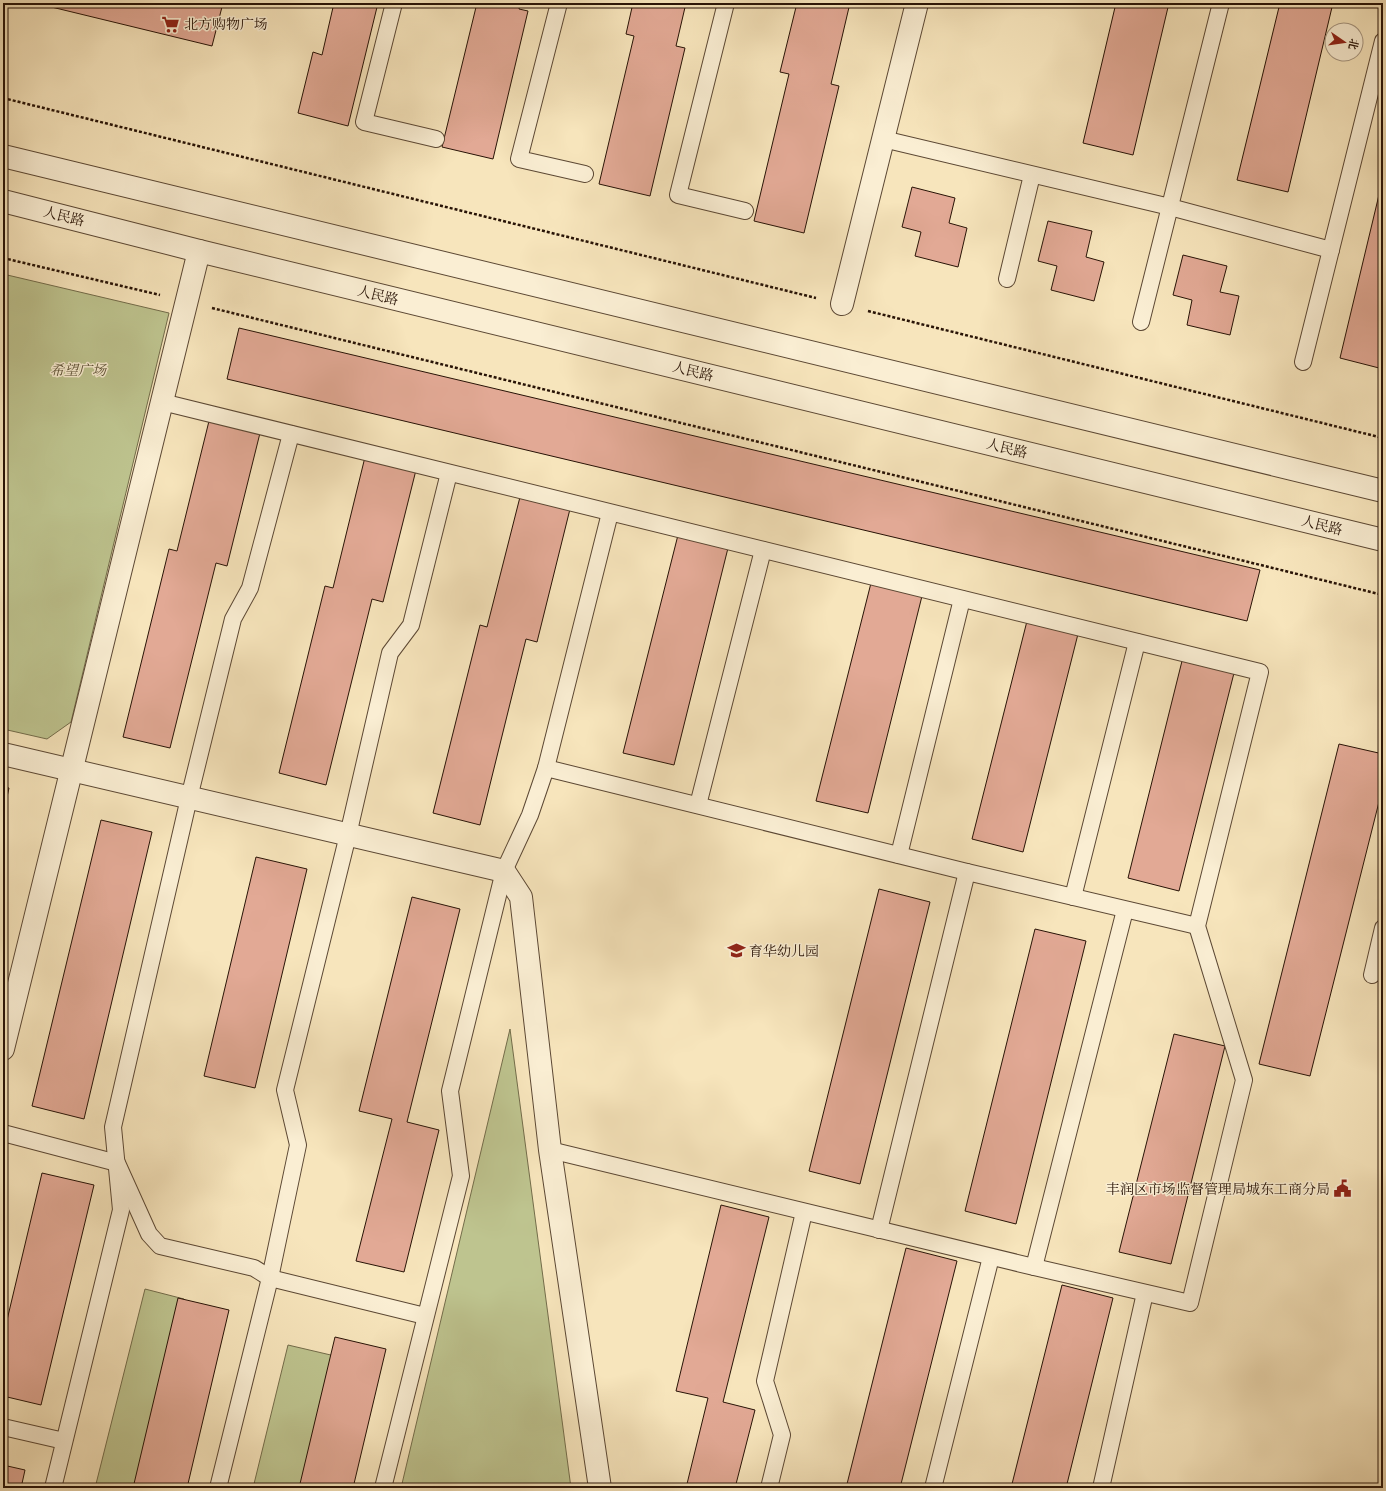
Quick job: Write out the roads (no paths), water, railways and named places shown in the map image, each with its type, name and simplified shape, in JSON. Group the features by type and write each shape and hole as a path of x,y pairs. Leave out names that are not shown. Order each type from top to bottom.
{"street":[{"path":"842,304 917,3"},
{"path":"3,156 1383,491"},
{"name":"人民路","path":"3,200 199,251 1383,540"},
{"path":"3,1049 199,251"},
{"path":"3,754 504,871 521,897 550,1150 600,1488"}],"lane":[{"path":"394,3 364,122 436,139"},
{"path":"559,3 519,159 585,174"},
{"path":"726,3 678,195 744,211"},
{"path":"1141,322 1221,3"},
{"path":"1303,362 1383,41"},
{"path":"883,139 1170,207 1331,250"},
{"path":"1007,279 1032,175"},
{"path":"162,402 1260,672 1197,926 1244,1080 1190,1303 991,1257 550,1150"},
{"path":"53,1488 121,1210 118,1164 113,1127 189,798 233,619 250,588 291,434"},
{"path":"218,1488 270,1278 298,1144 285,1090 348,835 390,653 411,625 449,473"},
{"path":"383,1488 461,1176 450,1091 504,871 530,815 546,768 610,513"},
{"path":"698,805 763,550"},
{"path":"899,855 962,599"},
{"path":"1073,897 1137,642"},
{"path":"546,768 967,872 1197,926"},
{"path":"879,1230 967,872"},
{"path":"1034,1267 1125,910"},
{"path":"1372,975 1383,928"},
{"path":"3,1133 118,1164"},
{"path":"118,1164 149,1234 160,1246 254,1268 270,1278 425,1316"},
{"path":"769,1488 782,1435 765,1381 804,1212"},
{"path":"933,1488 991,1257"},
{"path":"1101,1488 1145,1293"},
{"path":"3,1427 64,1441"}],"place":[{"name":"北方购物广场","path":"171,24"},
{"name":"育华幼儿园","path":"736,951"},
{"name":"丰润区市场监督管理局城东工商分局","path":"1343,1189"}],"park label":[{"name":"希望广场","path":"78,370"}]}
